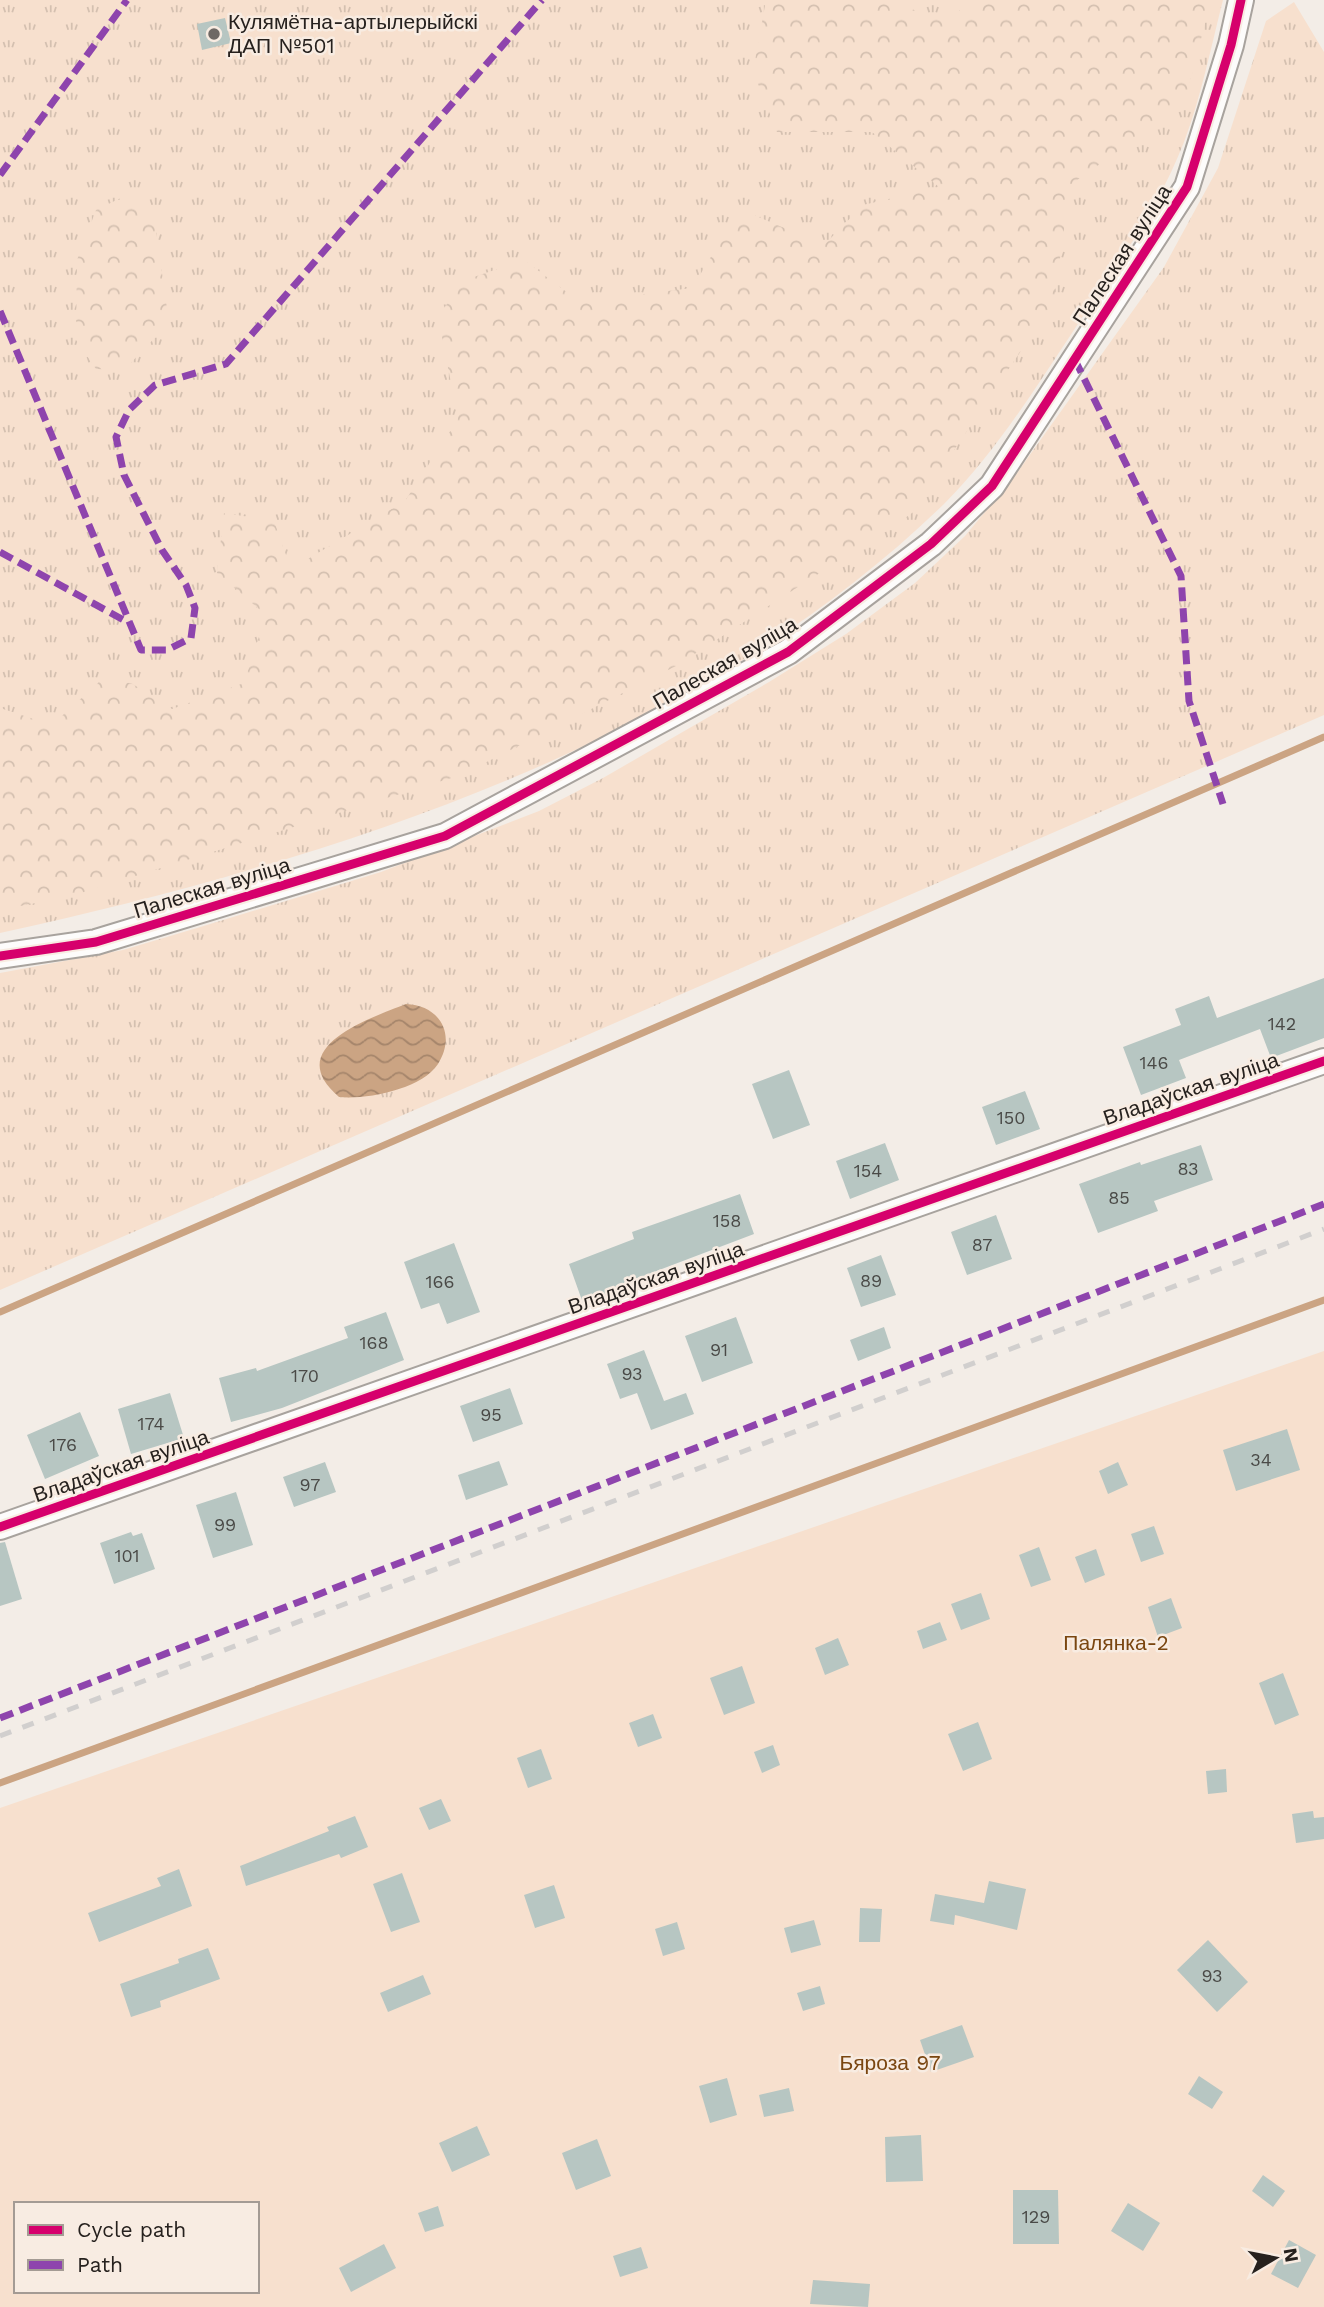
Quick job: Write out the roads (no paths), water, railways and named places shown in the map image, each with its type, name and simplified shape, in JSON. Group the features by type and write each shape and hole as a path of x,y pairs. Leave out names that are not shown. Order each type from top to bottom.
{"street":[{"name":"Палеская вуліца","path":"0,956 96,942 445,836 788,652 931,544 992,486 1187,187 1231,45 1241,0"},
{"name":"Владаўская вуліца","path":"0,1527 1324,1061"}],"water":[{"path":"406,1004 428,1010 442,1023 446,1042 438,1064 420,1080 393,1091 364,1097 339,1097 324,1080 320,1064 325,1050 353,1027"}],"waterway":[{"path":"0,1312 1324,737"},
{"path":"0,1783 1324,1300"}],"railway":[{"path":"0,1736 1324,1229"}],"place":[{"name":"Кулямётна-артылерыйскі ДАП №501","path":"214,34"}],"park label":[{"name":"Палянка-2","path":"1116,1643"},
{"name":"Бяроза 97","path":"890,2063"}]}
